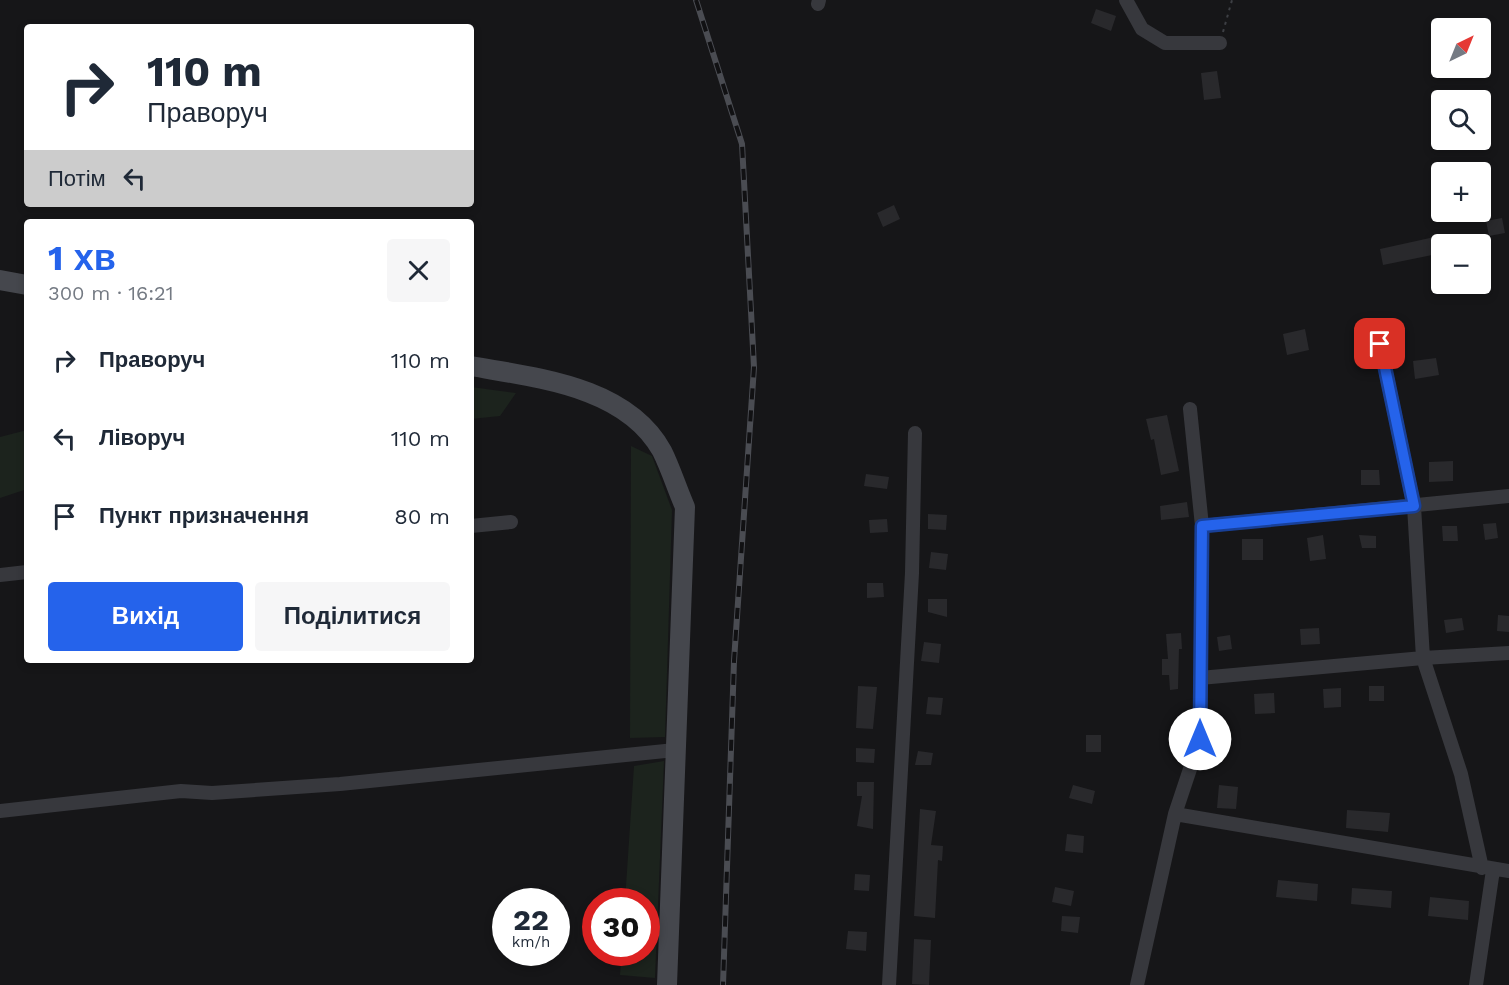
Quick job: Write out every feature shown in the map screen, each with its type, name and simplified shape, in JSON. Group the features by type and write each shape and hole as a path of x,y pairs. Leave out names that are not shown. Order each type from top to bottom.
{"street":[{"path":"1126,0 1142,29 1164,43 1220,43"},
{"path":"0,280 24,284"},
{"path":"1380,344 1414,506 1423,658 1461,774 1488,869 1476,985"},
{"path":"474,367 579,388 631,414 661,450 684,507 666,985"},
{"path":"1137,985 1175,814 1200,739 1202,526 1190,409"},
{"path":"889,985 912,573 915,433"},
{"path":"1202,526 1509,496"},
{"path":"474,526 511,522"},
{"path":"0,575 24,572"},
{"path":"1200,678 1423,658 1509,653"},
{"path":"0,811 181,791 212,793 340,784 675,750"},
{"path":"1175,814 1509,871"}],"path":[{"path":"1220,43 1232,0"}],"shaded area":[{"path":"474,387 516,393 500,416 474,419"},
{"path":"24,431 24,490 0,498 0,437"},
{"path":"631,446 652,456 672,510 665,737 630,738"},
{"path":"664,761 659,888 626,888 634,766"},
{"path":"621,966 655,966 655,978 620,975"}],"building":[{"path":"1096,9 1116,16 1111,31 1091,23"},
{"path":"1217,71 1221,98 1204,100 1201,73"},
{"path":"894,205 900,219 883,227 877,213"},
{"path":"1502,218 1505,233 1489,234 1486,222"},
{"path":"1431,238 1431,255 1383,265 1380,249"},
{"path":"1305,329 1309,350 1287,355 1283,334"},
{"path":"1436,358 1439,375 1415,379 1413,361"},
{"path":"1167,415 1179,471 1161,475 1154,439 1151,440 1146,419"},
{"path":"1453,461 1453,481 1429,482 1429,462"},
{"path":"1361,470 1379,470 1380,485 1361,485"},
{"path":"866,474 889,477 887,489 864,486"},
{"path":"1187,502 1189,517 1161,520 1160,506"},
{"path":"928,514 947,515 946,530 928,529"},
{"path":"887,519 888,532 870,533 869,520"},
{"path":"1496,523 1498,538 1485,540 1483,524"},
{"path":"1442,526 1457,526 1458,541 1443,541"},
{"path":"1323,535 1326,559 1310,561 1307,538"},
{"path":"1359,535 1376,536 1376,548 1362,548"},
{"path":"1242,539 1263,539 1263,560 1242,560"},
{"path":"931,552 948,554 946,570 929,568"},
{"path":"867,583 883,583 884,597 867,598"},
{"path":"928,599 947,599 947,617 928,612"},
{"path":"1498,615 1509,616 1509,632 1497,631"},
{"path":"1462,618 1464,630 1446,633 1444,620"},
{"path":"1319,628 1320,644 1301,645 1300,629"},
{"path":"1181,633 1182,649 1179,649 1178,689 1170,690 1169,675 1162,675 1162,659 1168,659 1166,634"},
{"path":"1230,635 1232,649 1219,651 1217,637"},
{"path":"924,642 941,644 939,663 921,661"},
{"path":"858,686 877,687 873,729 856,728"},
{"path":"1369,686 1384,686 1384,701 1369,701"},
{"path":"1341,688 1341,707 1324,708 1323,689"},
{"path":"1274,693 1275,713 1255,714 1254,694"},
{"path":"928,697 943,698 941,715 926,714"},
{"path":"1086,735 1101,735 1101,752 1086,752"},
{"path":"856,748 875,749 874,763 856,762"},
{"path":"918,751 933,753 931,765 915,765"},
{"path":"857,782 874,782 873,829 857,826 862,796 857,796"},
{"path":"1073,785 1095,791 1092,804 1069,798"},
{"path":"1219,785 1238,787 1236,809 1217,808"},
{"path":"920,809 936,811 931,845 943,846 942,861 938,860 935,918 914,916"},
{"path":"1347,810 1390,813 1388,832 1346,828"},
{"path":"1067,834 1084,836 1083,853 1065,851"},
{"path":"855,874 870,875 869,891 854,890"},
{"path":"1278,880 1318,884 1317,901 1276,897"},
{"path":"1055,887 1074,891 1071,906 1052,902"},
{"path":"1352,888 1392,891 1391,908 1351,904"},
{"path":"1430,897 1469,901 1468,920 1428,916"},
{"path":"1062,916 1080,917 1078,933 1061,931"},
{"path":"848,931 867,932 866,951 846,949"},
{"path":"914,939 931,940 929,985 912,984"}],"railway":[{"path":"696,0 742,144 754,367 734,661 723,985"}],"route":[{"path":"1200,739 1202,526 1414,506 1380,344"}]}
